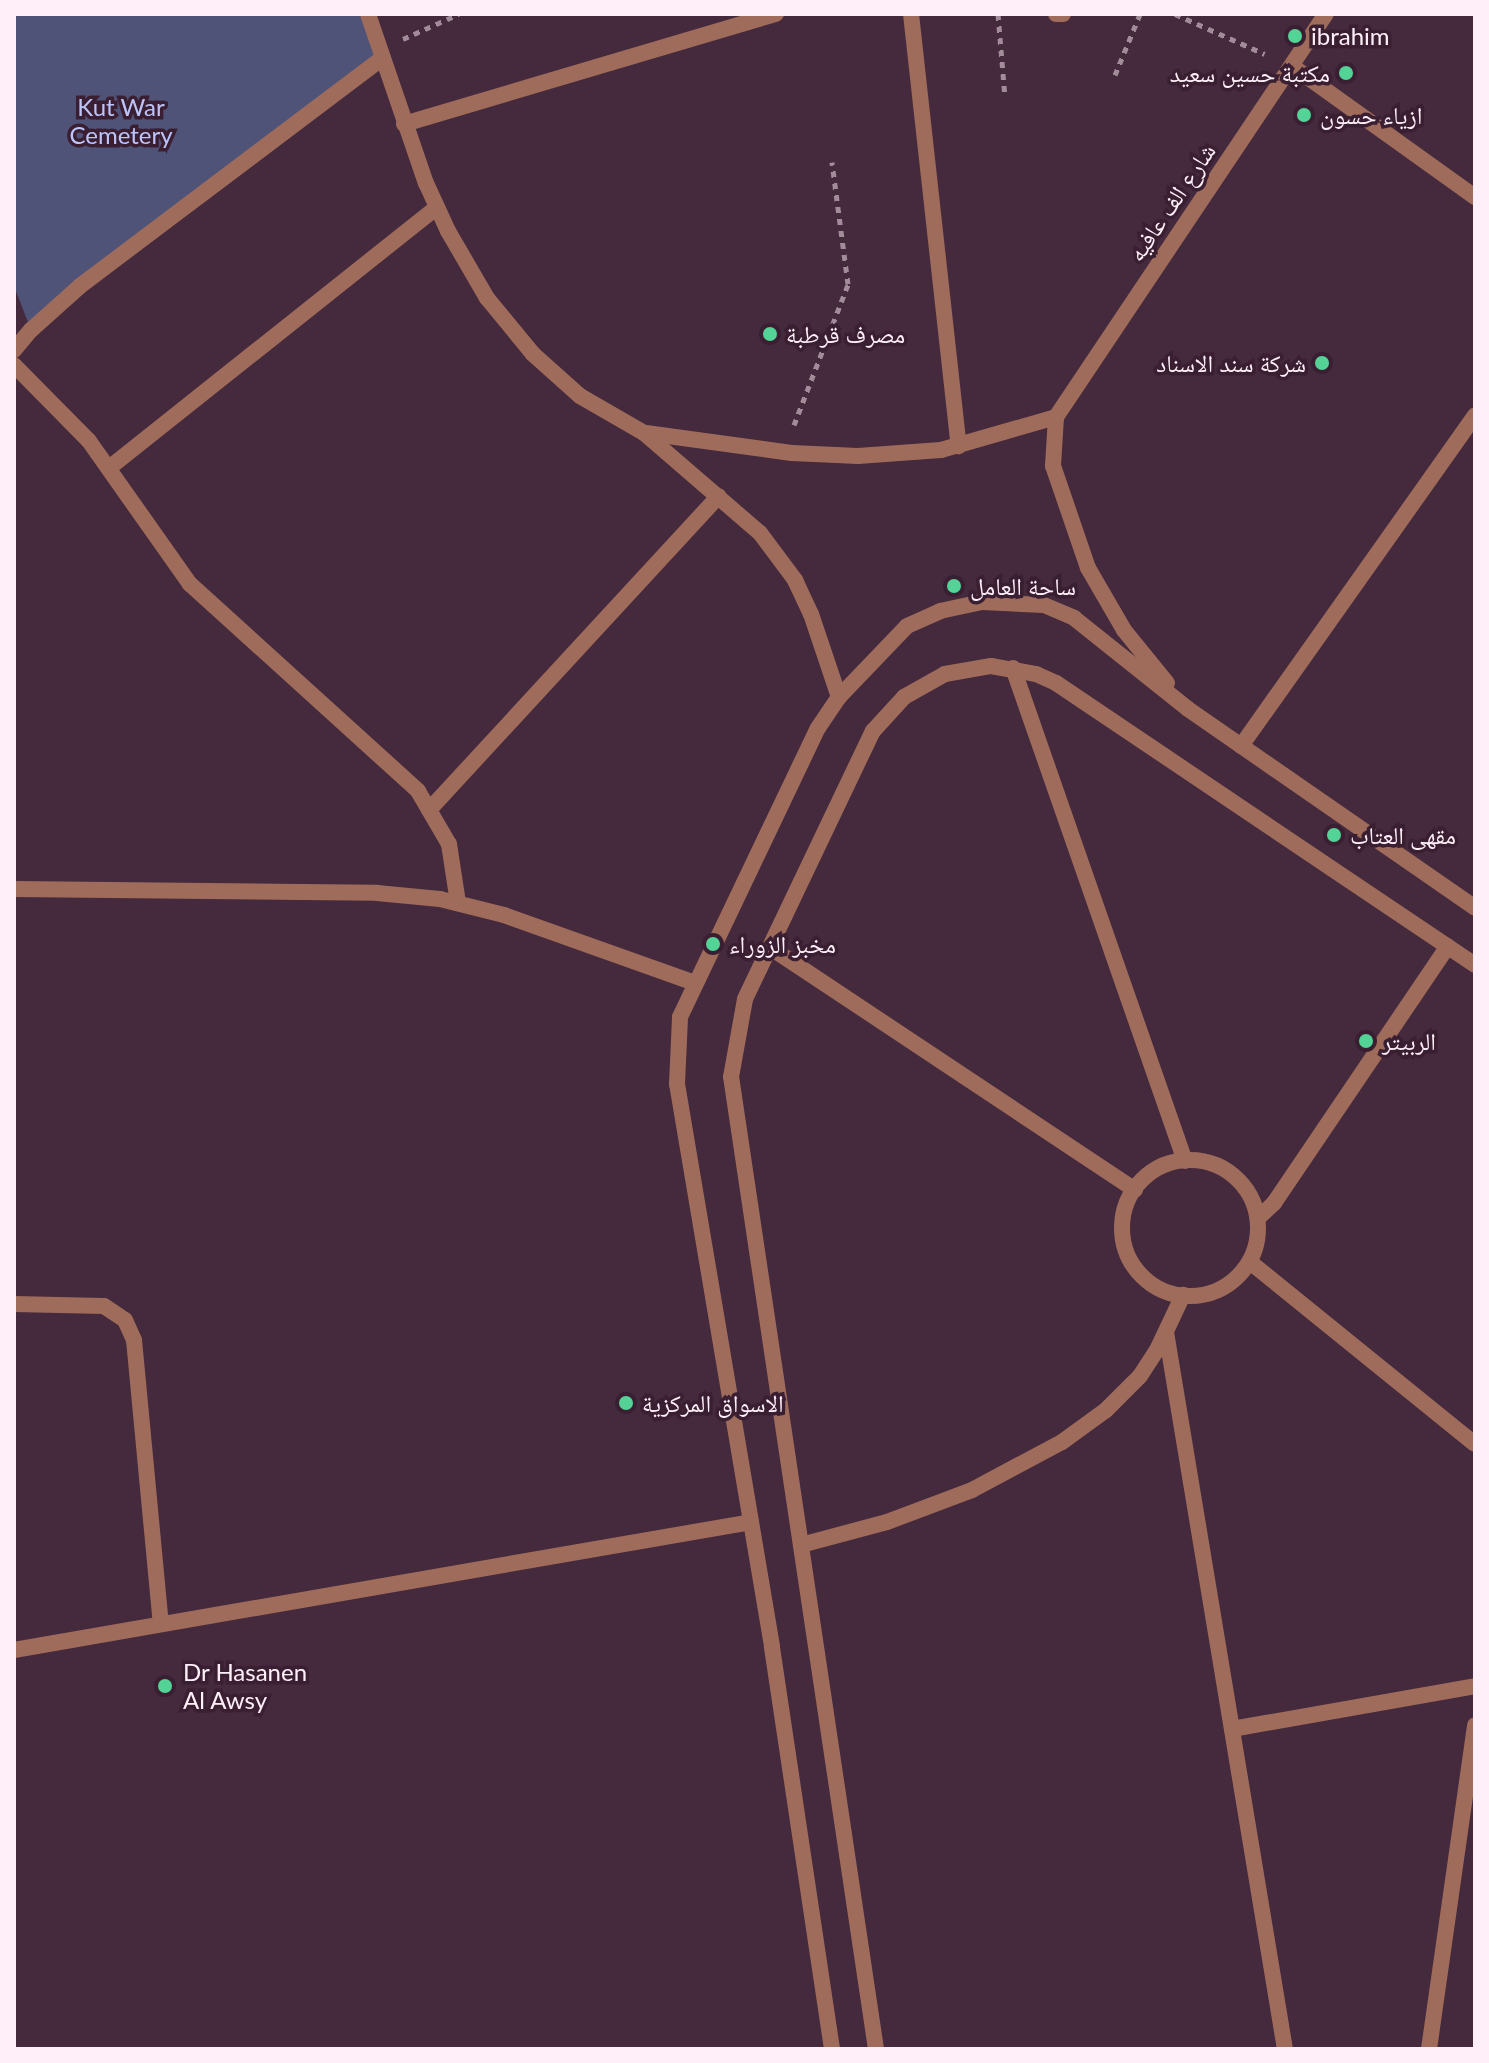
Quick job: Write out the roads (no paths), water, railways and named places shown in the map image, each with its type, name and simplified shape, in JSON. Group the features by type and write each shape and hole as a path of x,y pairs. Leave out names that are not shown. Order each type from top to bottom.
{"street":[{"path":"368,14 404,124 437,207 487,298 533,354 580,396 644,433 760,533 795,580 811,614 839,697"},
{"path":"404,124 776,14"},
{"path":"911,14 959,446"},
{"path":"1056,14 1063,14"},
{"name":"شارع الف عافيه","path":"1056,417 1326,14"},
{"path":"14,350 31,330 80,286 381,54"},
{"path":"1292,66 1475,197"},
{"path":"109,468 437,207"},
{"path":"14,365 89,441 190,584 418,791 449,844 458,903"},
{"path":"1241,746 1475,415"},
{"path":"644,433 783,452 858,456 959,446 1056,417 1053,466 1088,568 1124,630 1188,709"},
{"path":"429,810 719,496"},
{"path":"832,2049 751,1522 677,1084 680,1017 818,728 839,697 907,626 940,611 982,602 1044,605 1074,618 1188,709 1475,908"},
{"path":"876,2049 731,1077 745,999 873,731 887,713 923,683 945,674 991,666 1013,668 1056,683 1475,965"},
{"path":"1013,668 1185,1161"},
{"path":"14,889 377,893 458,903 504,915 695,983"},
{"path":"1258,1218 1274,1203 1448,946"},
{"path":"771,948 1135,1190"},
{"path":"1185,1161 1220,1167 1238,1179 1251,1198 1258,1218 1258,1241 1250,1262 1235,1279 1217,1291 1183,1295 1152,1285 1136,1269 1125,1249 1122,1227 1126,1205 1154,1170 1185,1161"},
{"path":"1250,1262 1475,1444"},
{"path":"801,1545 887,1522 1019,1467 1106,1410 1140,1376 1183,1295"},
{"path":"14,1304 104,1306 125,1320 134,1340 161,1624"},
{"path":"1166,1332 1285,2049"},
{"path":"14,1650 751,1522"},
{"path":"1232,1729 1475,1686"},
{"path":"1429,2049 1475,1725"}],"place":[{"name":"ibrahim","path":"1295,36"},
{"name":"مكتبة حسين سعيد","path":"1346,73"},
{"name":"ازياء حسون","path":"1304,115"},
{"name":"مصرف قرطبة","path":"770,334"},
{"name":"شركة سند الاسناد","path":"1322,363"},
{"name":"ساحة العامل","path":"954,586"},
{"name":"مقهى العتاب","path":"1334,835"},
{"name":"مخبز الزوراء","path":"713,944"},
{"name":"الربيتر","path":"1366,1041"},
{"name":"الاسواق المركزية","path":"626,1403"},
{"name":"Dr Hasanen Al Awsy","path":"165,1686"}],"park label":[{"name":"Kut War Cemetery","path":"121,121"}]}
